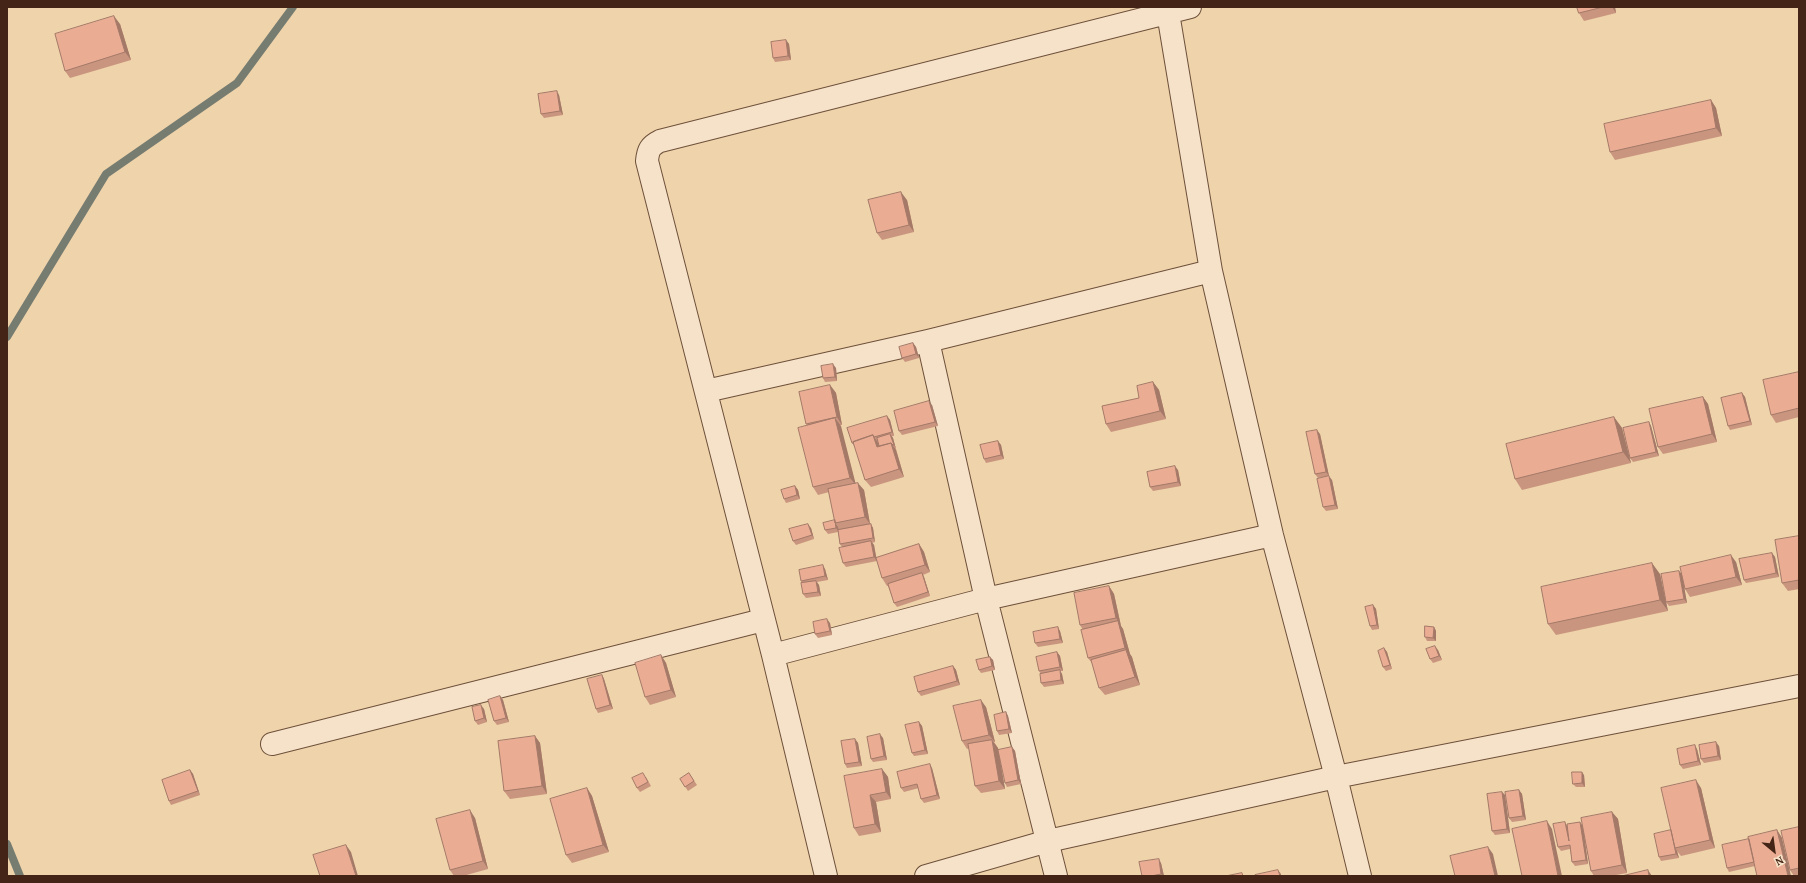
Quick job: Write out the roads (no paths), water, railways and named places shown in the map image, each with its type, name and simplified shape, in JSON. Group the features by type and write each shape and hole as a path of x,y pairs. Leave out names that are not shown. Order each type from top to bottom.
{"street":[{"path":"826,876 773,655 647,161 648,151 652,145 660,141 1168,10 1190,7"},
{"path":"1168,10 1211,271 1272,535 1336,777 1360,876"},
{"path":"706,391 928,341 1211,271"},
{"path":"928,341 986,599 1056,876"},
{"path":"773,655 986,599 1272,535"},
{"path":"272,744 763,620"},
{"path":"926,876 1048,841 1336,777 1799,686"}],"waterway":[{"path":"7,337 106,174 237,83 293,7"},
{"path":"7,844 20,876"}]}
